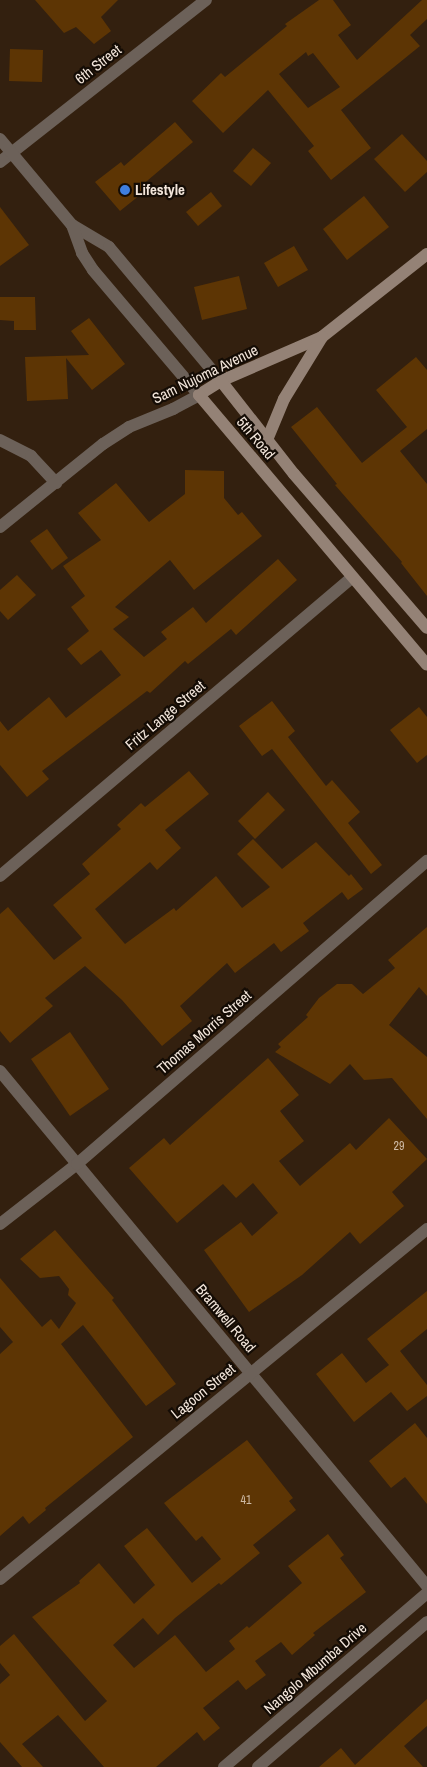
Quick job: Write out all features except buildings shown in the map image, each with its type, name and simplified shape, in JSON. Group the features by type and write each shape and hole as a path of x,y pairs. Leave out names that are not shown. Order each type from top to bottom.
{"main road":[{"name":"Sam Nujoma Avenue","path":"199,395 221,381 322,337 427,254"},
{"path":"267,440 284,399 322,337"},
{"name":"5th Road","path":"221,381 267,440 427,628"},
{"name":"5th Road","path":"199,395 427,665"}],"street":[{"name":"6th Street","path":"0,162 206,0"},
{"name":"5th Road","path":"0,139 72,225 109,247 221,381"},
{"name":"5th Road","path":"72,225 82,253 93,270 199,395"},
{"name":"Sam Nujoma Avenue","path":"0,527 103,444 129,427 173,409 199,395"},
{"path":"0,440 31,456 56,483"},
{"name":"Fritz Lange Street","path":"0,876 352,578"},
{"name":"Thomas Morris Street","path":"0,1224 77,1164 427,861"},
{"name":"Bramwell Road","path":"0,1071 427,1586"},
{"name":"Lagoon Street","path":"0,1579 427,1229"},
{"name":"Nangolo Mbumba Drive","path":"224,1767 427,1593"},
{"path":"258,1767 427,1622"}],"place":[{"name":"Lifestyle","path":"125,190"}]}
